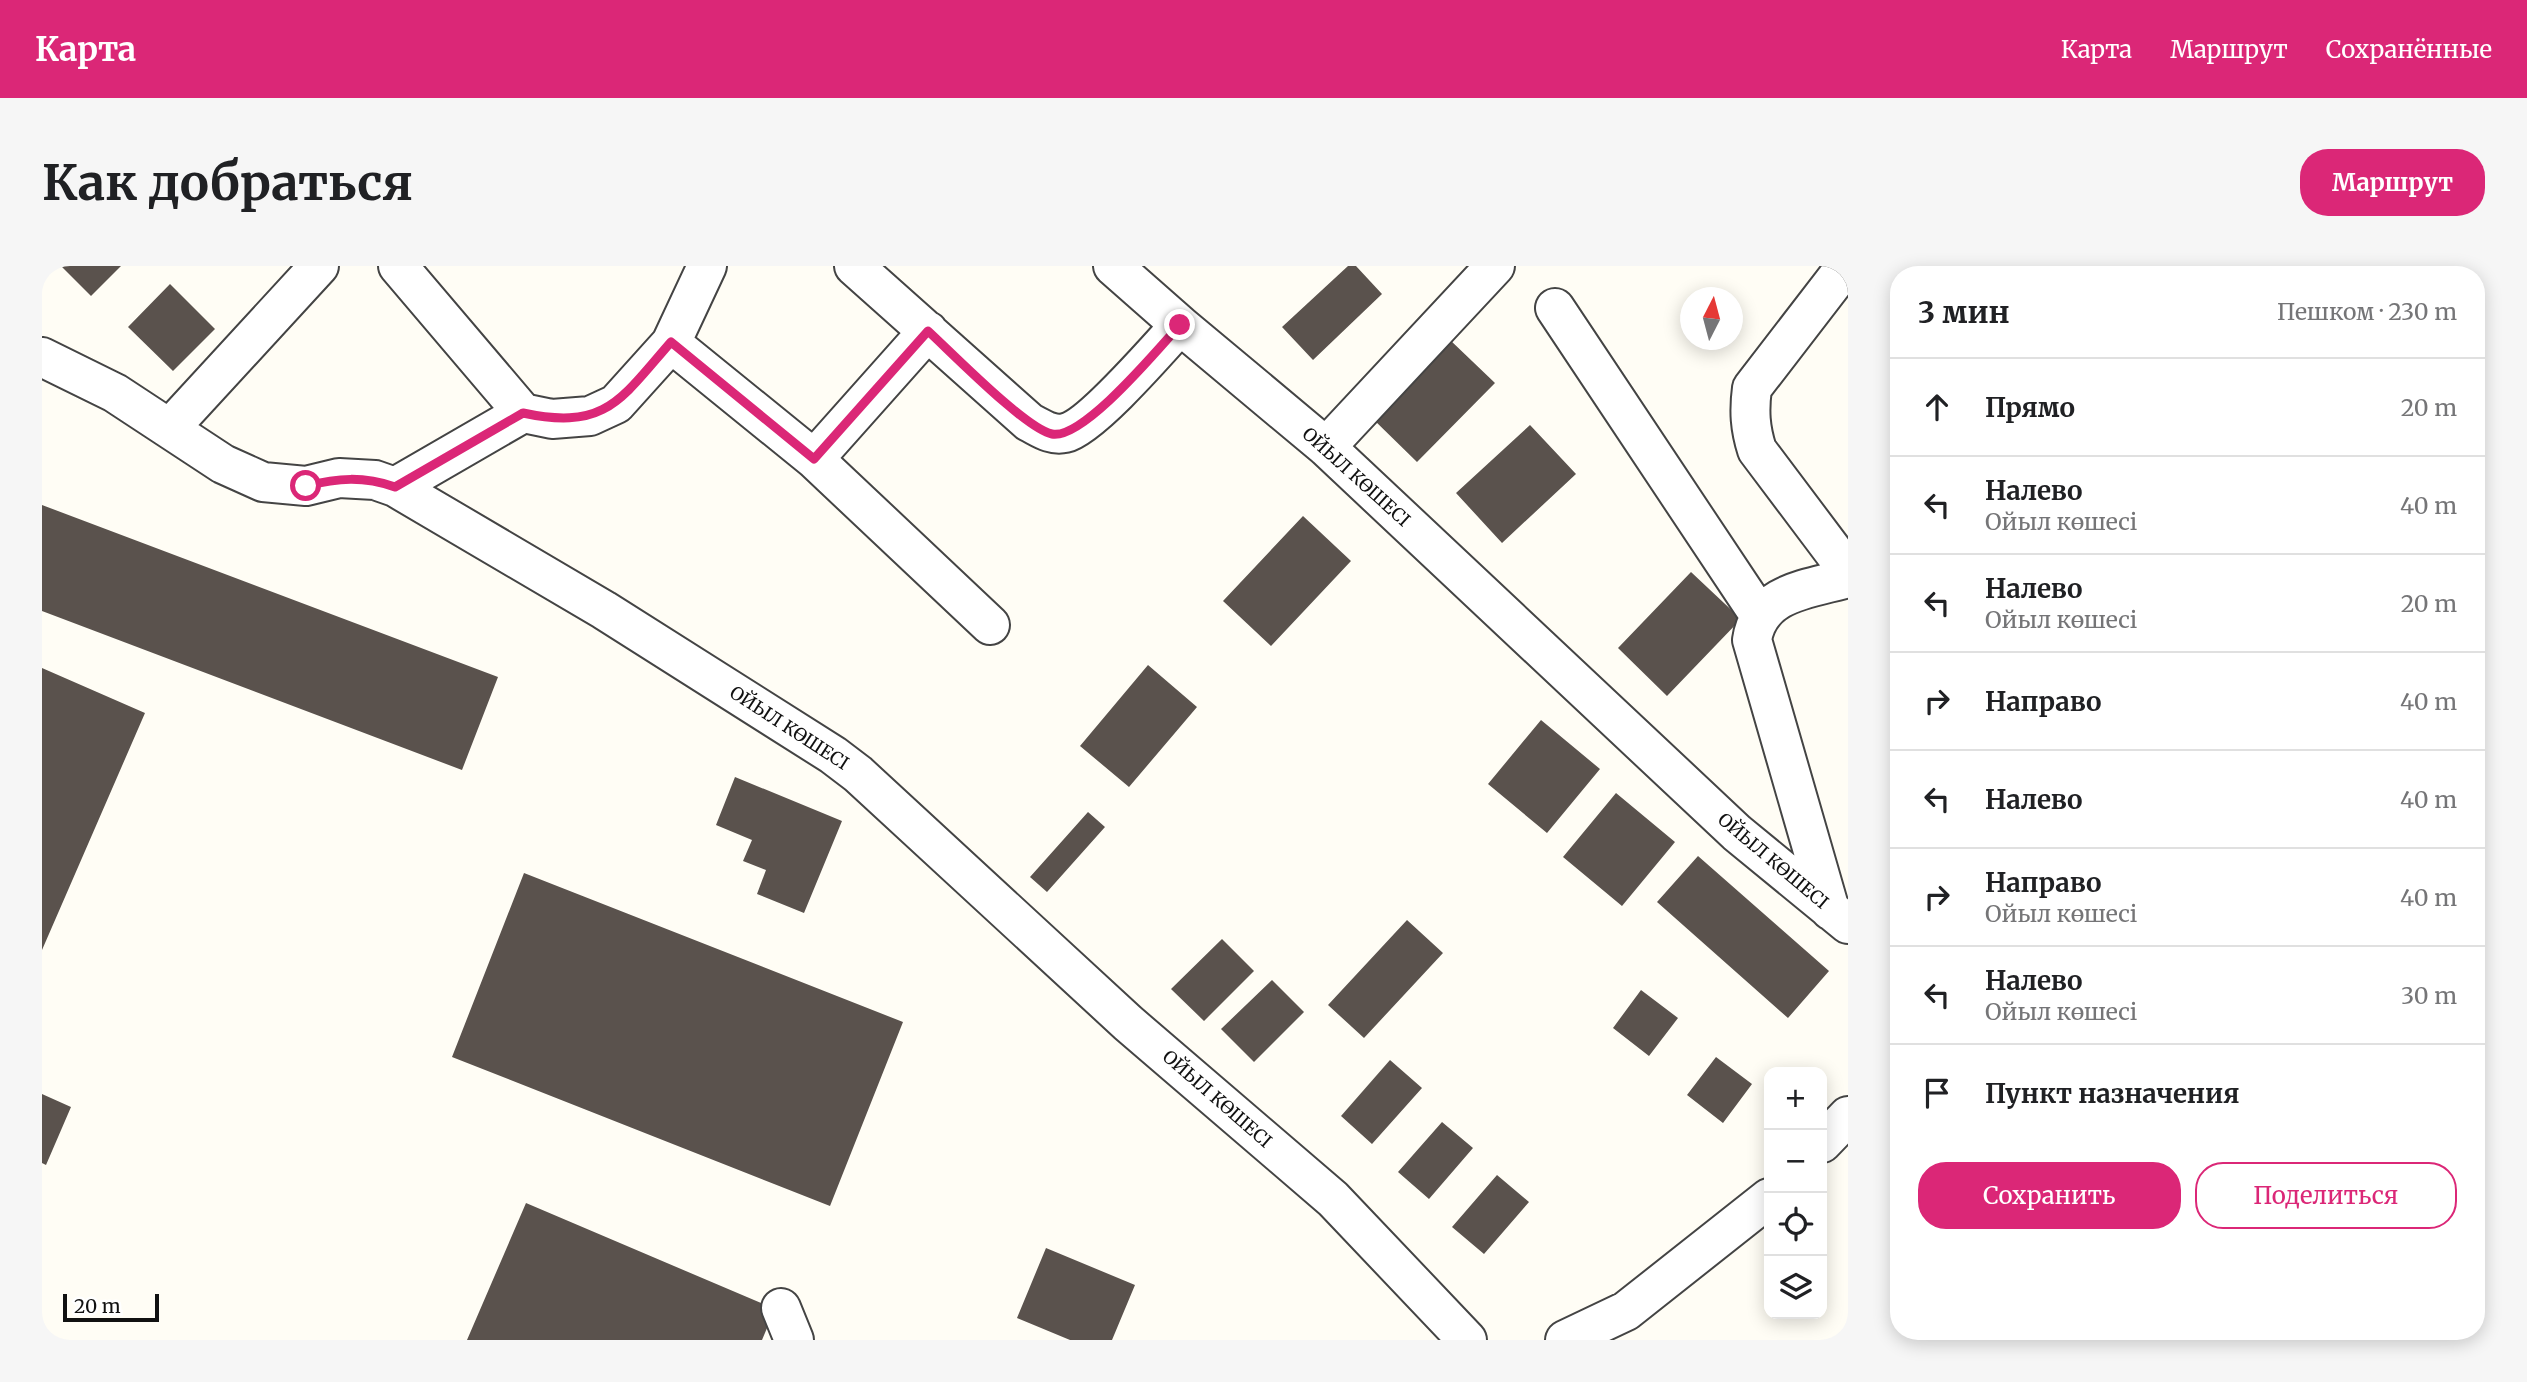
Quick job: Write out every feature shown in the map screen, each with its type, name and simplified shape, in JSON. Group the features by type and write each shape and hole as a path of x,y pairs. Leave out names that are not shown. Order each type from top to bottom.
{"street":[{"path":"170,428 319,266"},
{"path":"398,266 523,413 552,419 590,416 616,404 671,342 707,266"},
{"path":"854,266 1029,422 1051,434 1067,433 1109,401 1180,325"},
{"name":"ОЙЫЛ КӨШЕСІ","path":"1113,266 1325,447 1737,833 1839,917"},
{"path":"1325,447 1495,266"},
{"path":"1846,266 1752,388 1749,408 1750,427 1757,450 1848,571"},
{"path":"1555,308 1760,616"},
{"path":"814,459 928,331"},
{"path":"671,342 814,459 990,625"},
{"name":"ОЙЫЛ КӨШЕСІ","path":"42,357 115,393 223,464 263,482 306,486 339,478 375,480 395,487 604,610 833,755 858,774 1128,1023 1333,1199 1467,1340"},
{"path":"395,487 523,413"},
{"path":"1839,917 1752,640 1754,625 1770,603 1782,596 1848,578"},
{"path":"1827,1138 1848,1116"},
{"path":"1565,1340 1626,1311 1764,1202"}],"building":[{"path":"61,266 121,266 91,296"},
{"path":"1348,266 1356,266 1382,294 1313,360 1282,327"},
{"path":"170,284 215,329 173,371 128,327"},
{"path":"1449,339 1495,383 1417,462 1372,418"},
{"path":"1530,425 1576,474 1502,543 1456,493"},
{"path":"42,505 498,677 462,770 42,611"},
{"path":"1303,516 1351,561 1271,646 1223,601"},
{"path":"1691,572 1741,619 1667,696 1618,648"},
{"path":"1148,665 1197,707 1129,787 1080,746"},
{"path":"42,668 145,713 42,950"},
{"path":"1541,720 1600,769 1547,833 1488,784"},
{"path":"735,777 842,821 804,913 757,894 766,870 743,861 752,840 716,825"},
{"path":"1616,793 1675,842 1622,906 1563,857"},
{"path":"1088,812 1105,827 1047,892 1030,877"},
{"path":"1698,856 1829,971 1788,1018 1657,902"},
{"path":"524,873 903,1022 830,1206 452,1057"},
{"path":"1407,920 1443,953 1364,1038 1328,1005"},
{"path":"1222,939 1254,971 1204,1021 1171,989"},
{"path":"1272,980 1304,1012 1254,1062 1221,1029"},
{"path":"1641,990 1678,1018 1649,1056 1613,1028"},
{"path":"1716,1057 1752,1084 1723,1123 1687,1095"},
{"path":"1390,1060 1422,1088 1372,1144 1341,1116"},
{"path":"42,1094 71,1107 46,1165 42,1163"},
{"path":"1442,1122 1473,1148 1429,1199 1398,1172"},
{"path":"1497,1175 1529,1202 1484,1254 1452,1227"},
{"path":"526,1203 775,1309 762,1340 467,1340"},
{"path":"1046,1248 1135,1285 1112,1340 1070,1340 1017,1318"}],"route":[{"path":"306,486 339,478 375,480 395,487 523,413 552,419 590,416 616,404 671,342 814,459 928,331 1029,422 1051,434 1067,433 1109,401 1180,325"}]}
